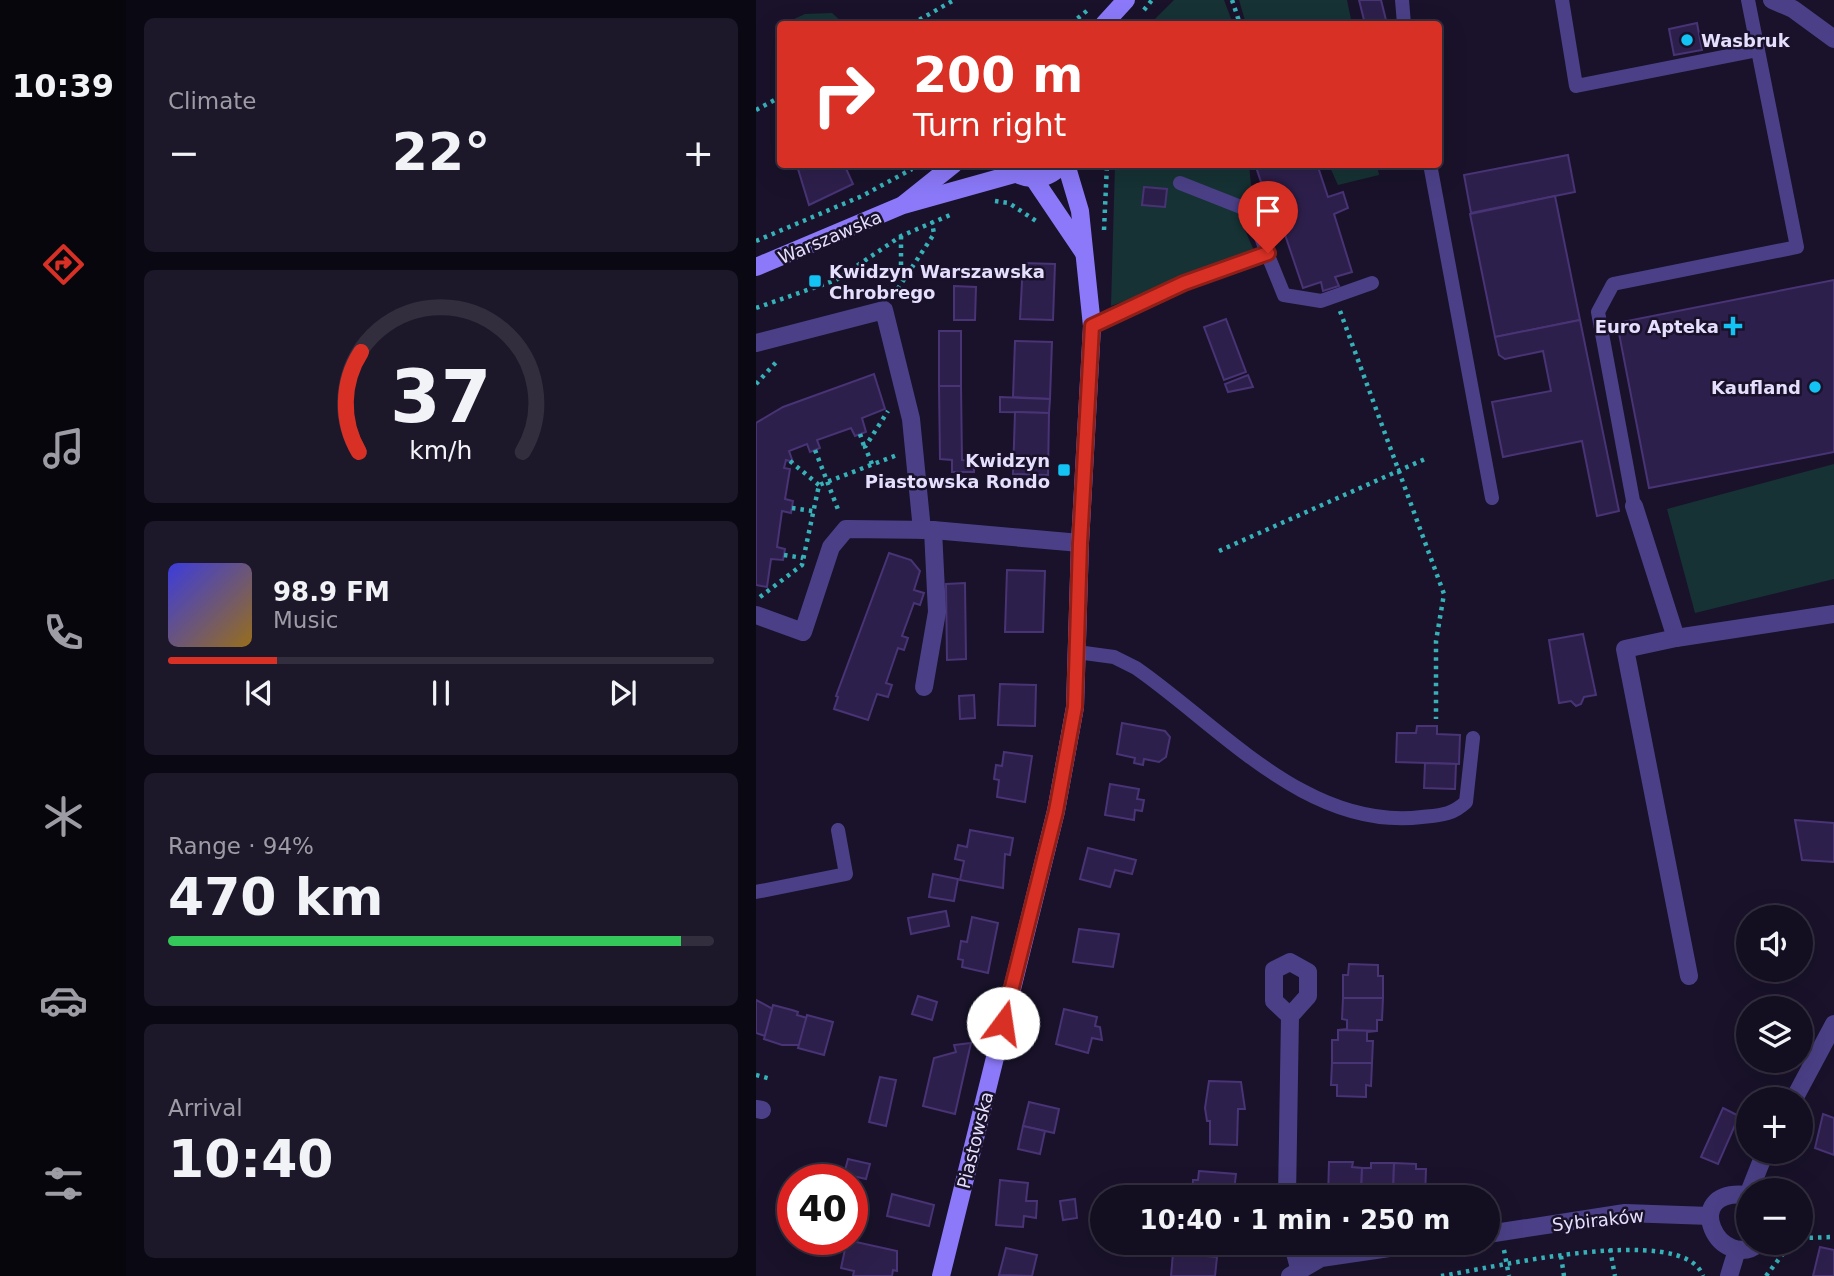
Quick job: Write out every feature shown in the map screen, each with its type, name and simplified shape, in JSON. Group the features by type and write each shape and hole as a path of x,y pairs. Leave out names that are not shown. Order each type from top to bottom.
{"street":[{"path":"1108,21 1126,0"},
{"path":"1772,0 1793,9 1834,38"},
{"name":"Warszawska","path":"903,205 949,168"},
{"path":"1008,169 1034,179 1046,177 1058,168"},
{"name":"Piastowska","path":"941,1276 1056,811 1075,707 1080,543 1092,326 1080,211 1065,168"},
{"name":"Warszawska","path":"756,267 903,205 1008,169"},
{"name":"Piastowska","path":"1034,179 1086,255"},
{"path":"756,343 884,310 905,394 937,612 924,687"},
{"path":"1634,506 1676,638"},
{"path":"756,615 803,632 831,547 846,530 927,530 1080,543"},
{"path":"1689,976 1625,649 1676,638 1834,614"},
{"path":"1287,1185 1290,1016"},
{"path":"1800,1087 1834,1024"},
{"path":"1729,1276 1736,1253 1724,1249 1714,1241 1709,1229 1710,1216 1725,1197 1736,1196"},
{"name":"Sybiraków","path":"1500,1232 1625,1213 1710,1216"},
{"path":"1294,1272 1321,1258 1341,1255"}],"lane":[{"path":"1402,0 1404,21"},
{"path":"1562,0 1576,86 1758,50"},
{"path":"1634,506 1598,312 1613,284 1797,247 1748,0"},
{"path":"1431,168 1492,498"},
{"path":"1180,183 1251,211 1284,295 1321,301 1372,283"},
{"path":"1092,326 1184,283 1268,253"},
{"path":"1077,652 1114,657 1136,668 1273,773 1311,794 1394,821 1454,814 1466,802 1472,771 1472,738"},
{"path":"756,892 846,874 838,830"}],"path":[{"path":"917,21 954,0"},
{"path":"1232,0 1239,21"},
{"path":"756,110 777,99"},
{"path":"756,241 862,196 912,168"},
{"path":"1105,199 1107,168"},
{"path":"987,203 1009,203 1044,226"},
{"path":"756,308 836,280 901,236 956,213"},
{"path":"884,310 934,234 932,222"},
{"path":"901,236 901,275 904,279"},
{"path":"1335,297 1444,593 1436,641 1436,719"},
{"path":"864,447 897,397 905,394"},
{"path":"860,434 872,464"},
{"path":"819,485 914,448"},
{"path":"815,450 846,530"},
{"path":"1219,551 1425,459"},
{"path":"790,461 819,485"},
{"path":"756,600 802,565 819,485"},
{"path":"792,508 813,512"},
{"path":"784,555 803,558"},
{"path":"756,1075 771,1079"},
{"path":"1813,1238 1834,1237"},
{"path":"1441,1276 1561,1256 1629,1248 1689,1259 1697,1265 1703,1276"},
{"path":"1610,1249 1615,1276"},
{"path":"1766,1276 1782,1255"},
{"path":"1561,1256 1564,1276"}],"green space":[{"path":"1174,0 1224,0 1232,21 1153,21"},
{"path":"1239,0 1347,0 1351,21 1245,21"},
{"path":"832,13 841,21 790,21 805,14"},
{"path":"1115,168 1249,168 1253,204 1238,214 1255,253 1111,306"},
{"path":"1330,168 1378,168 1379,175 1338,185"},
{"path":"1834,464 1834,579 1695,613 1667,509"}],"building":[{"path":"1359,0 1381,0 1386,21 1364,21"},
{"path":"1697,23 1702,50 1674,55 1669,29"},
{"path":"1568,155 1575,192 1471,213 1464,175"},
{"path":"846,168 853,184 809,205 798,169"},
{"path":"1256,168 1318,168 1328,197 1343,192 1348,208 1334,214 1352,272 1335,277 1339,286 1323,291 1321,282 1303,288 1278,214 1272,215"},
{"path":"1144,187 1167,189 1165,207 1142,205"},
{"path":"1555,196 1580,320 1495,337 1470,214"},
{"path":"1023,263 1055,264 1053,320 1020,319"},
{"path":"1834,280 1834,452 1649,488 1617,323"},
{"path":"954,286 976,287 975,320 954,320"},
{"path":"1226,319 1246,372 1224,380 1204,327"},
{"path":"1580,320 1619,511 1597,516 1582,441 1503,457 1492,402 1551,391 1543,351 1505,359 1499,355 1495,337"},
{"path":"939,331 961,331 961,386 939,386"},
{"path":"1015,341 1052,342 1050,399 1013,397"},
{"path":"874,374 885,409 862,418 866,432 855,436 851,428 817,440 820,448 810,452 807,444 789,451 793,462 786,460 784,468 790,469 785,499 793,501 791,513 782,511 777,547 785,549 783,560 771,559 767,587 756,585 756,423 783,407"},
{"path":"1248,375 1253,387 1228,392 1225,384"},
{"path":"939,386 961,386 962,460 974,461 974,472 952,472 952,460 940,459"},
{"path":"1000,397 1050,399 1049,413 1000,412"},
{"path":"1015,412 1049,413 1048,475 1013,474"},
{"path":"889,553 911,560 920,571 914,590 924,593 920,605 914,603 902,636 908,638 904,650 898,648 886,683 892,685 888,697 877,694 868,720 834,709 838,697 836,696"},
{"path":"1007,570 1045,571 1043,632 1005,632"},
{"path":"965,583 966,659 947,660 946,584"},
{"path":"1583,634 1596,695 1584,697 1581,704 1576,706 1571,701 1559,703 1549,640"},
{"path":"1000,684 1036,685 1035,726 998,725"},
{"path":"974,695 975,718 960,719 959,696"},
{"path":"1122,723 1165,731 1170,737 1166,757 1159,762 1144,759 1143,765 1134,763 1135,758 1117,754"},
{"path":"1417,726 1437,726 1437,734 1460,735 1459,764 1396,762 1397,733 1416,733"},
{"path":"1004,752 1032,756 1025,802 997,797 999,780 994,779 996,765 1002,766"},
{"path":"1425,763 1456,764 1455,789 1424,788"},
{"path":"1110,784 1139,789 1137,799 1144,800 1142,811 1135,810 1134,820 1105,815"},
{"path":"1795,820 1834,823 1834,862 1802,860"},
{"path":"970,830 1013,838 1010,855 1005,854 1003,888 960,880 964,861 955,859 958,845 967,847"},
{"path":"1088,848 1136,860 1132,874 1115,870 1110,887 1080,879"},
{"path":"933,874 958,879 954,901 929,897"},
{"path":"946,911 949,926 911,934 908,918"},
{"path":"972,917 998,923 988,973 962,967 963,960 958,959 961,941 967,942"},
{"path":"1079,929 1119,934 1113,967 1073,962"},
{"path":"1349,964 1378,965 1378,976 1383,976 1383,998 1343,998 1343,975 1348,975"},
{"path":"918,996 937,1002 932,1020 912,1014"},
{"path":"1343,998 1383,998 1382,1020 1377,1020 1377,1031 1338,1030 1347,1029 1347,1020 1342,1019"},
{"path":"756,1000 773,1009 765,1036 756,1033"},
{"path":"773,1005 798,1012 797,1015 807,1018 800,1045 782,1045 764,1039"},
{"path":"1064,1009 1097,1017 1095,1026 1100,1027 1102,1040 1092,1038 1088,1053 1056,1044"},
{"path":"807,1015 833,1022 824,1055 798,1048"},
{"path":"1338,1030 1377,1031 1367,1032 1367,1041 1373,1041 1372,1063 1332,1063 1332,1040 1338,1040"},
{"path":"971,1043 955,1114 923,1106 934,1058 956,1052 954,1045"},
{"path":"1332,1063 1372,1063 1371,1086 1366,1085 1366,1097 1337,1096 1337,1085 1331,1085"},
{"path":"880,1077 896,1080 886,1126 869,1122"},
{"path":"1209,1081 1241,1082 1245,1109 1238,1109 1237,1145 1210,1144 1210,1121 1207,1121 1205,1108"},
{"path":"1029,1102 1059,1109 1054,1133 1023,1126"},
{"path":"1723,1108 1736,1114 1736,1123 1718,1164 1701,1157"},
{"path":"1823,1114 1834,1118 1834,1155 1815,1148"},
{"path":"1023,1126 1045,1131 1040,1154 1018,1149"},
{"path":"848,1159 870,1164 868,1172 868,1164 847,1164"},
{"path":"1329,1162 1353,1162 1352,1167 1362,1168 1361,1185 1328,1185"},
{"path":"1371,1163 1394,1163 1393,1185 1361,1185 1362,1168 1371,1168"},
{"path":"1394,1163 1416,1164 1416,1169 1426,1169 1425,1185 1393,1185"},
{"path":"1199,1171 1236,1174 1235,1185 1193,1185 1193,1180 1198,1180"},
{"path":"1000,1180 1028,1183 1026,1201 1037,1201 1036,1218 1024,1216 1023,1227 996,1225"},
{"path":"892,1194 934,1205 929,1226 887,1216"},
{"path":"1075,1199 1077,1218 1063,1220 1060,1201"},
{"path":"868,1245 897,1251 897,1271 893,1270 892,1276 853,1276 854,1271 841,1268 844,1255 868,1255"},
{"path":"1820,1247 1834,1250 1834,1276 1813,1276"},
{"path":"1006,1248 1037,1255 1032,1276 999,1275"},
{"path":"1173,1255 1217,1257 1215,1276 1171,1276"}],"place":[{"name":"Wasbruk","path":"1687,40"},
{"name":"Kwidzyn Warszawska Chrobrego","path":"815,281"},
{"name":"Euro Apteka","path":"1733,326"},
{"name":"Kaufland","path":"1815,387"},
{"name":"Kwidzyn Piastowska Rondo","path":"1064,470"}],"route":[{"path":"1003,1023 1056,811 1075,707 1080,543 1092,326 1105,323 1184,283 1268,253"}]}
